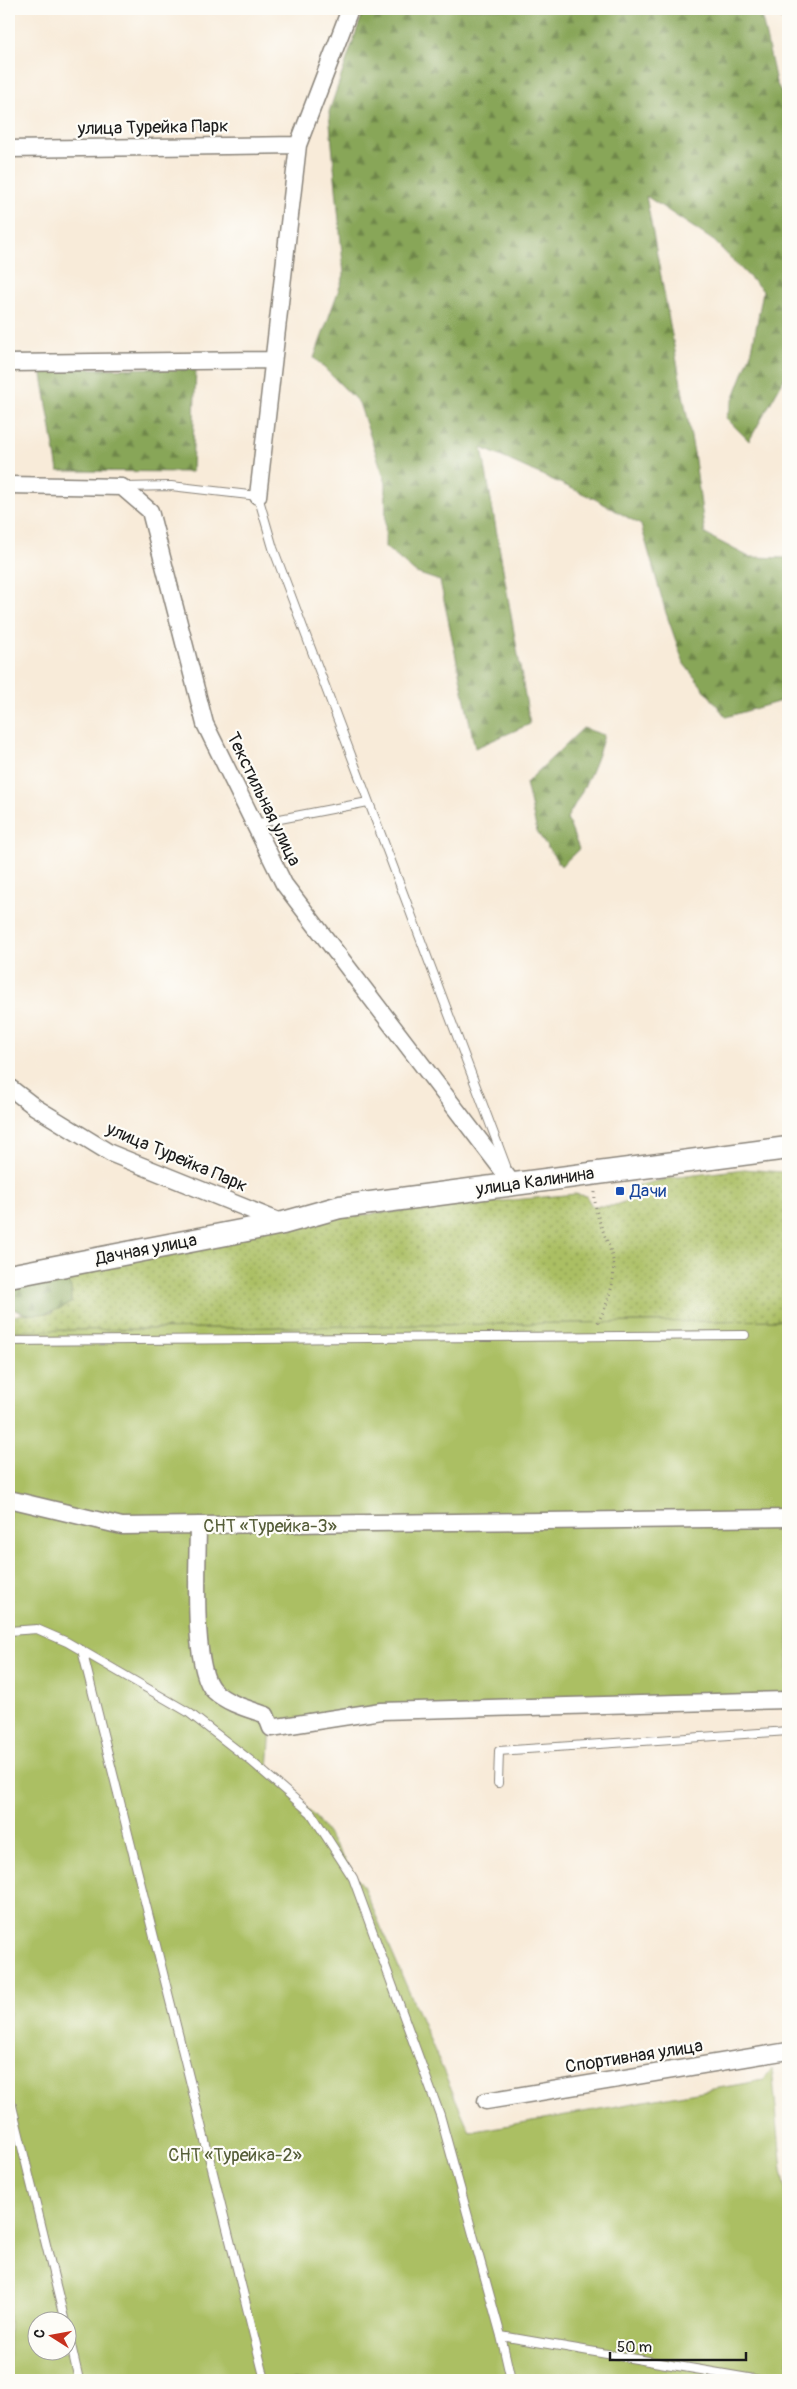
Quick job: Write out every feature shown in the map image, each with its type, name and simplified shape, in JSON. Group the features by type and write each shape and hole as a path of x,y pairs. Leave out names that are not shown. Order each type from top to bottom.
{"street":[{"path":"258,496 298,145 350,9"},
{"name":"улица Турейка Парк","path":"9,149 298,145"},
{"path":"9,363 274,360"},
{"path":"9,485 122,487"},
{"name":"Текстильная улица","path":"122,487 150,511 205,724 284,884 513,1184"},
{"name":"улица Турейка Парк","path":"9,1088 35,1108 110,1153 283,1223"},
{"name":"улица Калинина","path":"283,1223 340,1207 788,1148"},
{"name":"Дачная улица","path":"9,1276 283,1223"},
{"path":"9,1499 122,1526 788,1518"},
{"path":"198,1526 199,1646 205,1676 213,1691 229,1701 266,1714 271,1728 381,1711 788,1700"},
{"name":"Спортивная улица","path":"486,2101 788,2051"}],"lane":[{"path":"122,487 171,486 258,496 274,548 368,802 513,1184"},
{"path":"254,824 368,802"},
{"path":"9,1341 745,1335"},
{"path":"9,1631 38,1629 82,1650 188,1712 251,1761 311,1813 353,1878 440,2115 501,2336 510,2380"},
{"path":"82,1650 264,2380"},
{"path":"498,1783 499,1751 788,1731"},
{"path":"9,2094 63,2312"},
{"path":"501,2336 760,2380"},
{"path":"75,2362 79,2380"}],"path":[{"path":"590,1336 602,1315 610,1294 613,1261 599,1223 595,1190"}],"green space":[{"path":"364,9 760,9 776,82 788,106 788,372 749,441 726,418 752,350 763,291 714,241 646,196 694,453 705,534 749,557 788,558 788,699 726,717 684,664 666,613 641,525 595,499 482,448 530,724 475,748 440,581 416,573 385,547 386,483 359,403 314,358 344,275 329,112"},
{"path":"773,9 788,9 788,27"},
{"path":"196,368 192,472 58,471 41,369"},
{"path":"583,728 604,735 588,778 567,818 579,849 561,866 537,832 526,783"},
{"path":"788,752 788,805 783,760"},
{"path":"744,1169 782,1172 788,1185 788,1320 9,1331 9,1317 22,1314 52,1313 58,1265 289,1222 575,1194 586,1196 592,1206 612,1206 633,1199 635,1186 670,1178"},
{"path":"58,1265 71,1287 71,1303 48,1313 40,1314 25,1313 9,1307 9,1283"},
{"path":"788,1320 788,1700 381,1711 271,1728 268,1769 317,1819 363,1886 470,2132 764,2080 772,2068 782,2170 788,2200 788,2380 9,2380 9,1331"}],"place":[{"name":"Дачи","path":"620,1191"}],"park label":[{"name":"СНТ «Турейка-3»","path":"270,1526"},
{"name":"СНТ «Турейка-2»","path":"235,2155"}]}
